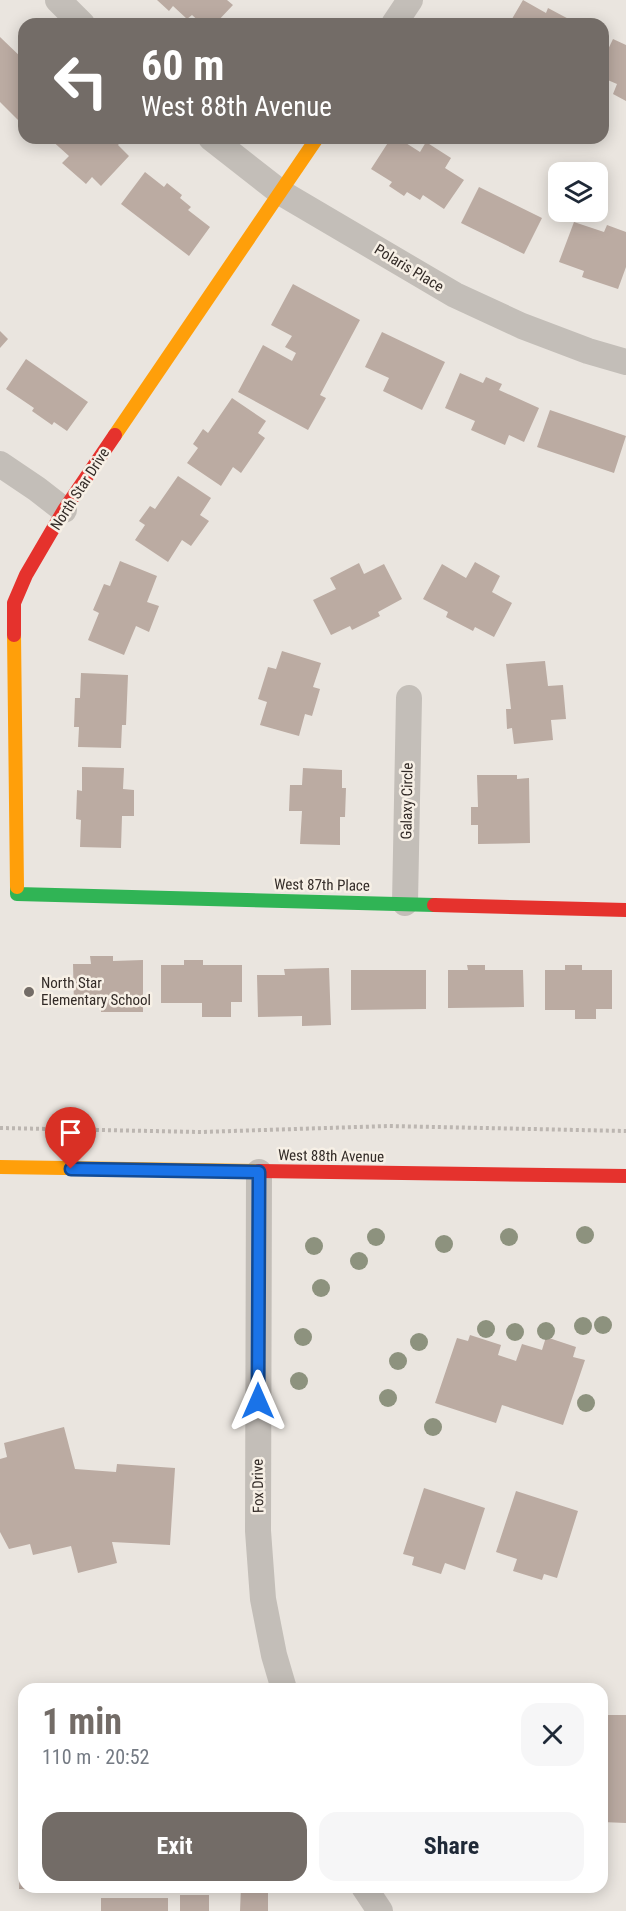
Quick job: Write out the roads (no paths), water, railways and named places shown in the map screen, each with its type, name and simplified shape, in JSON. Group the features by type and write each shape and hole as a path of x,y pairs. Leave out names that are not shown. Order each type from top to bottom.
{"street":[{"path":"58,0 76,18"},
{"path":"398,18 410,0"},
{"name":"Polaris Place","path":"219,144 280,192 455,295 522,326 626,363"},
{"name":"North Star Drive","path":"17,894 14,603 26,575 64,510 313,144"},
{"path":"0,464 64,510"},
{"name":"Galaxy Circle","path":"405,903 409,698"},
{"name":"West 87th Place","path":"17,894 626,910"},
{"name":"West 88th Avenue","path":"0,1167 626,1176"},
{"name":"Fox Drive","path":"259,1172 258,1532 263,1599 282,1683"},
{"path":"368,1893 380,1911"}],"place":[{"name":"North Star Elementary School","path":"29,992"}]}
